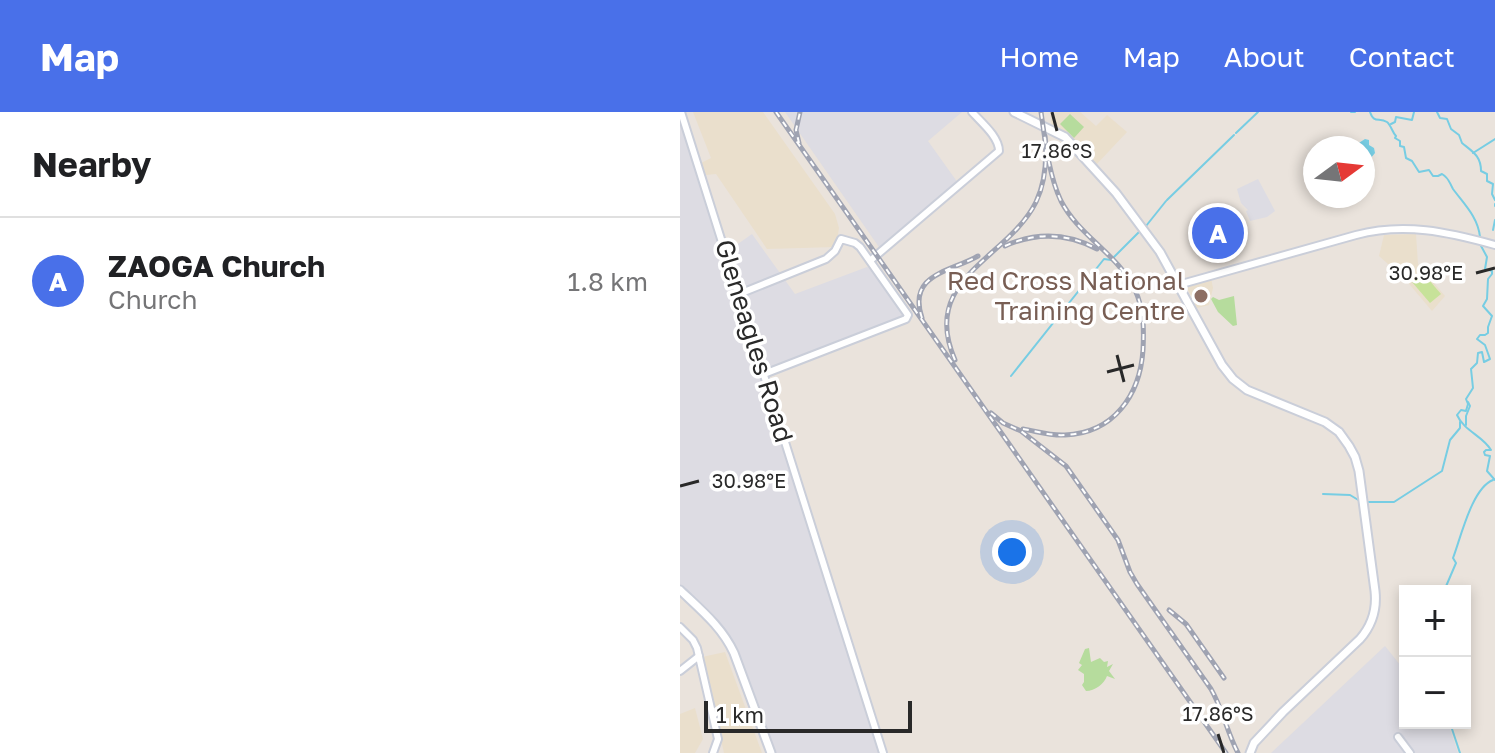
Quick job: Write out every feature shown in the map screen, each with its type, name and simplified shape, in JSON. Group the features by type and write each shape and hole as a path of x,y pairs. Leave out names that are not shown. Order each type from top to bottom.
{"main road":[{"path":"1014,112 1052,129 1073,144 1116,193 1149,236 1233,379 1247,390 1325,422 1341,435 1355,457 1362,489 1376,604 1374,616 1366,632 1256,741 1250,753"},
{"path":"680,590 713,620 727,638 771,753"}],"street":[{"name":"Gleneagles Road","path":"681,112 736,286 742,293 742,303 883,753"},
{"path":"871,260 999,151 997,141 972,112"},
{"path":"1178,285 1381,230 1415,228 1455,234 1495,245"},
{"path":"742,293 826,259 841,239 856,243 908,313 908,318 764,374"},
{"path":"680,627 695,642 699,656 718,739 713,753"},
{"path":"680,671 699,656"},
{"path":"1398,737 1410,753"}],"shaded area":[{"path":"680,112 725,253 752,234 795,294 867,267 875,270 908,317 760,374 880,753 776,753 732,642 723,627 680,587"},
{"path":"693,112 763,112 835,214 839,228 836,247 767,249 716,174 706,175 701,163 711,158"},
{"path":"785,112 962,112 928,141 958,183 881,250"},
{"path":"1050,112 1080,112 1096,126 1107,115 1127,132 1095,166 1075,142 1052,127"},
{"path":"1258,179 1275,211 1267,217 1250,221 1237,189"},
{"path":"1416,234 1418,264 1445,296 1432,311 1405,279 1379,256 1384,235"},
{"name":"Red Cross National Training Centre","path":"1211,278 1213,288 1209,305 1197,308 1186,286"},
{"path":"1385,646 1399,664 1399,729 1450,729 1458,753 1271,753"},
{"path":"725,652 762,753 724,753 702,657"},
{"path":"695,708 703,739 695,753 680,753 680,714"}],"green space":[{"path":"1070,114 1084,127 1074,138 1060,124"},
{"path":"1423,273 1441,294 1430,303 1412,282"},
{"path":"1234,296 1237,325 1233,326 1218,312 1211,299"},
{"path":"1089,648 1091,662 1100,658 1108,661 1107,667 1113,664 1109,671 1115,679 1107,676 1099,686 1086,691 1082,685 1084,674 1078,670 1085,649"}],"waterway":[{"path":"1236,133 1258,112"},
{"path":"1370,112 1375,119 1388,123 1400,146 1404,147 1406,158 1419,172 1429,170 1433,176 1442,174 1446,177 1473,217 1480,237"},
{"path":"1391,124 1396,117 1412,120 1414,112"},
{"path":"1437,112 1440,118 1447,119 1462,143 1478,158 1481,171 1493,184 1495,200"},
{"path":"1167,200 1234,135"},
{"path":"1473,153 1495,139"},
{"path":"1146,226 1166,201"},
{"path":"1493,230 1495,220"},
{"path":"1113,258 1140,231"},
{"path":"1480,244 1487,257 1485,269 1492,271 1483,306 1492,316 1488,333 1477,339 1485,345 1490,359 1484,362 1482,352 1478,353 1477,363 1471,369 1473,388 1466,399 1466,411 1461,410 1457,415 1491,450 1484,452 1490,456 1487,471 1495,480"},
{"path":"1011,376 1104,259 1111,260"},
{"path":"1466,425 1468,402"},
{"path":"1367,502 1394,502 1442,471 1450,440 1460,428 1460,422"},
{"path":"1447,585 1456,563 1453,558 1468,514 1479,493 1493,480"},
{"path":"1323,494 1350,495 1360,501"},
{"path":"1452,729 1460,753"}],"railway":[{"path":"776,112 1226,753"},
{"path":"799,143 796,130 800,112"},
{"path":"1023,429 1065,435 1082,433 1110,419 1130,396 1141,366 1143,350 1140,304 1128,277 1078,225 1061,201 1050,169 1041,112"},
{"path":"955,360 947,332 949,309 957,289 1023,222 1036,202 1045,170 1045,136"},
{"path":"1005,246 1028,238 1051,236 1074,240 1097,249"},
{"path":"922,318 920,292 926,283 934,276 978,256"},
{"path":"991,413 1003,423 1021,431 1066,466 1118,540 1137,584 1211,689 1238,753"},
{"path":"1169,610 1186,624 1224,678"}],"place":[{"name":"ZAOGA Church","path":"1218,233"},
{"name":"Red Cross National Training Centre","path":"1201,296"}]}
